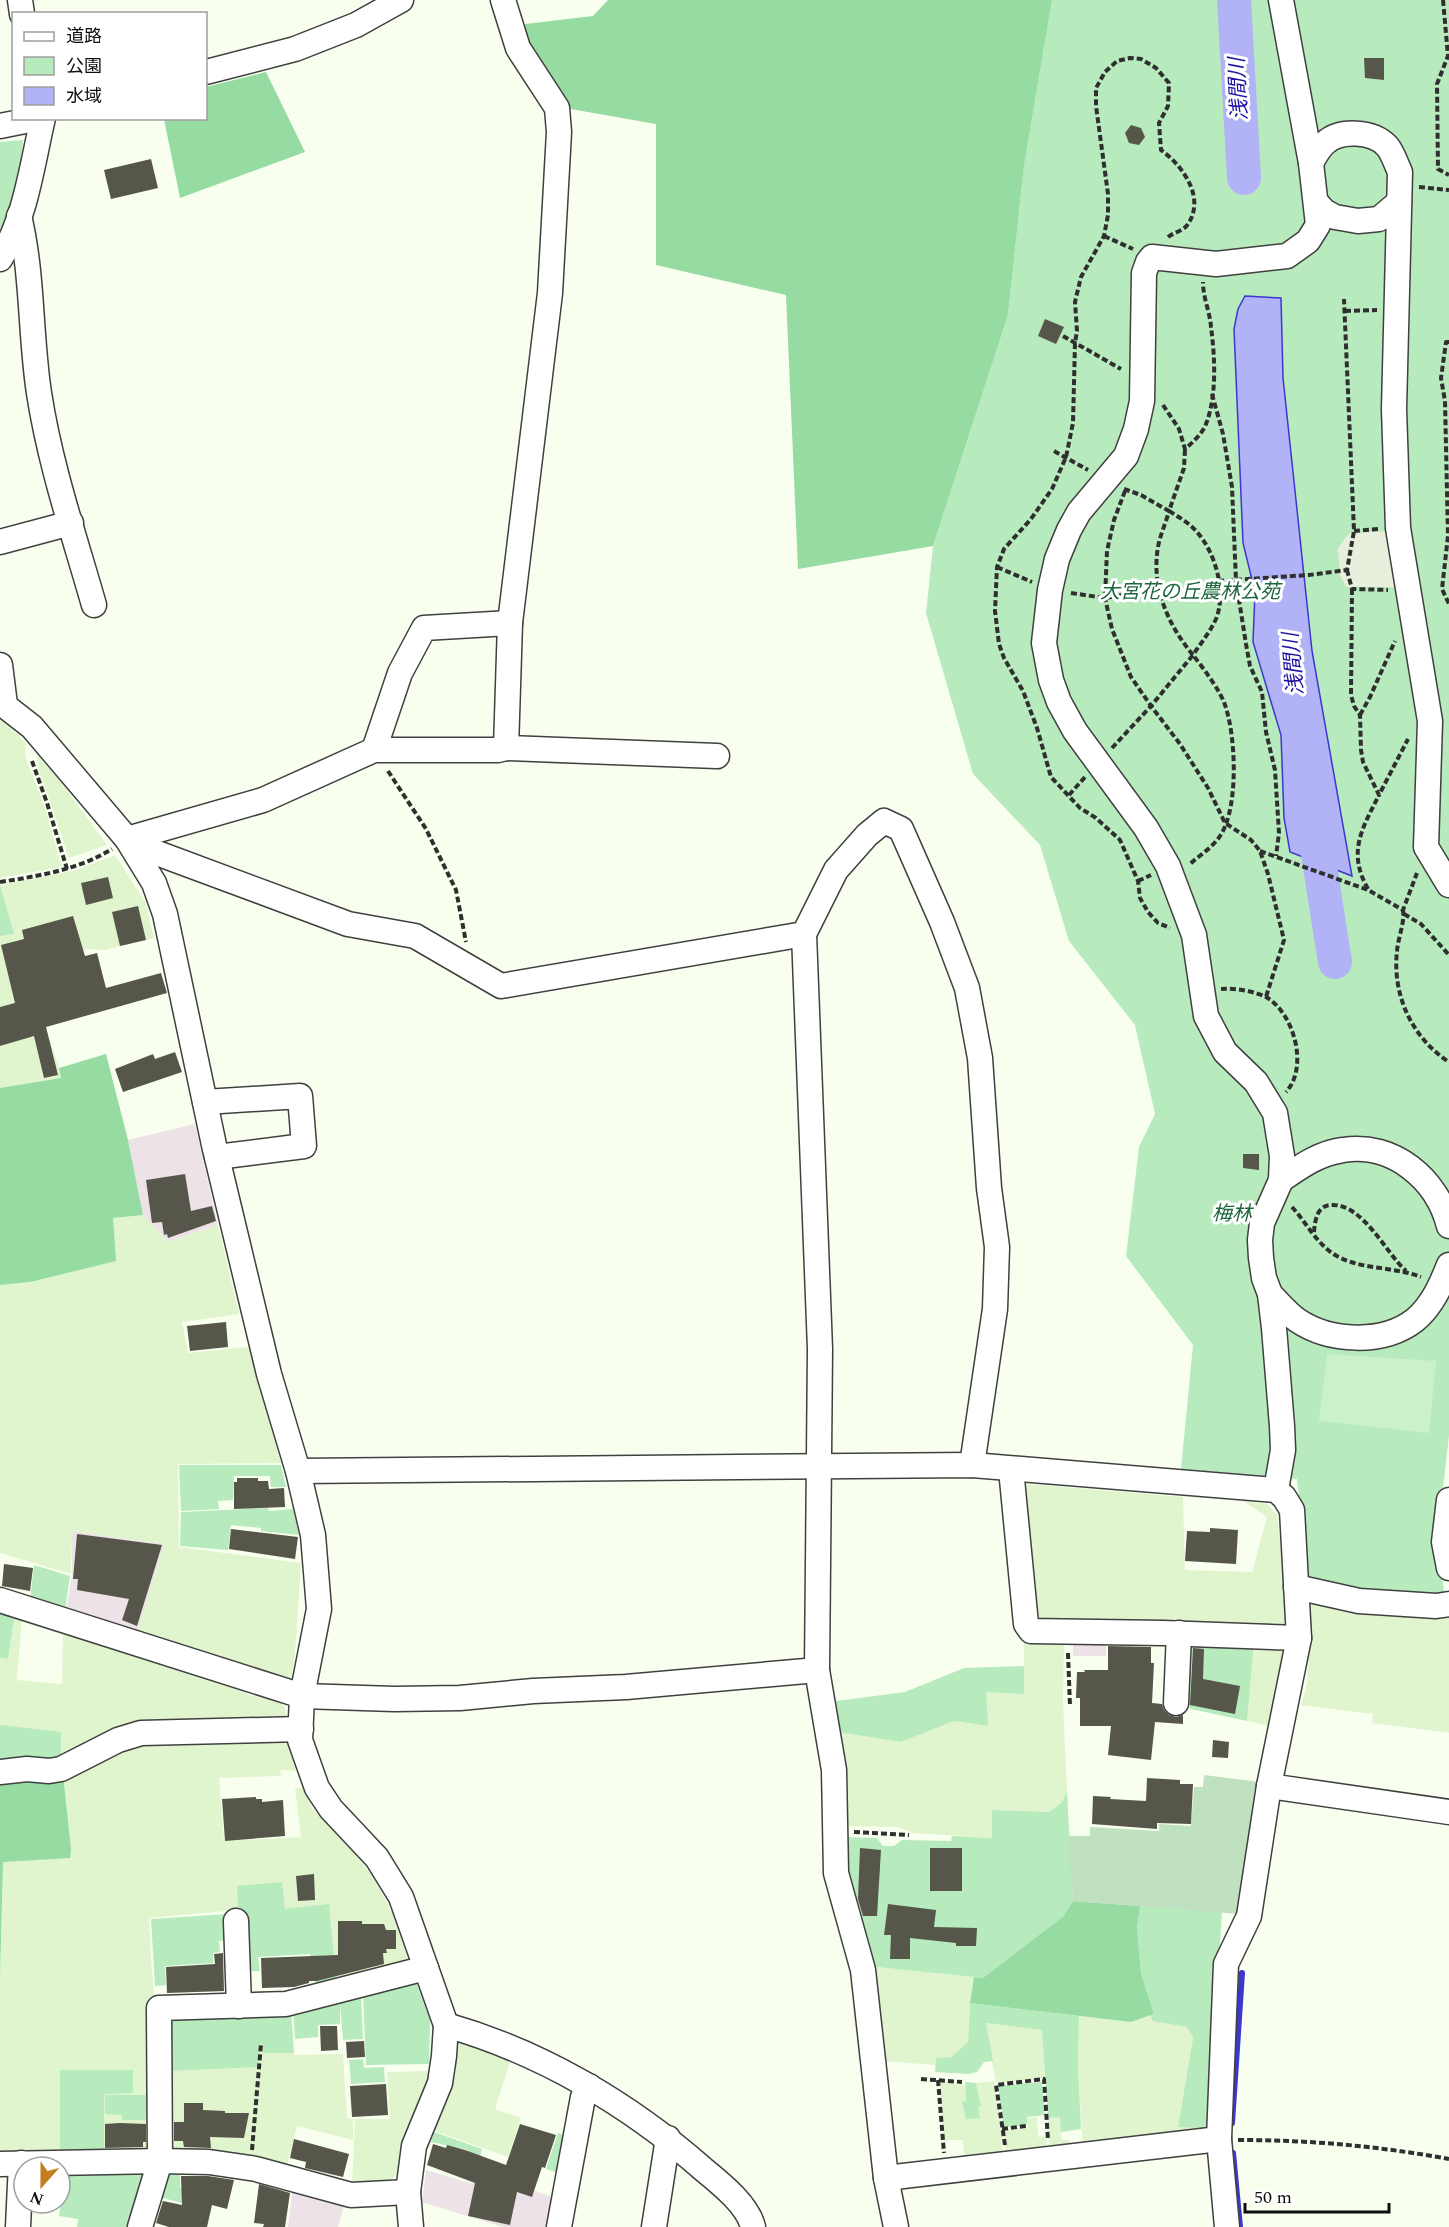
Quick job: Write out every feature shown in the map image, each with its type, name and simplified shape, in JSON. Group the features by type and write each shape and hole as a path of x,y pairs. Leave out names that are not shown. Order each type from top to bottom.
{"street":[{"path":"207,72 295,49 356,25 401,0"},
{"path":"503,0 518,48 557,108 559,132 550,293 510,623 506,748"},
{"path":"1276,1490 1283,1450 1270,1294 1264,1278 1260,1240 1262,1223 1279,1186 1282,1156 1275,1113 1256,1082 1225,1052 1206,1016 1194,935 1171,875 1146,828 1075,731 1059,702 1050,680 1044,643 1050,590 1057,559 1069,530 1079,512 1126,456 1136,429 1142,401 1144,273 1148,262 1152,257 1216,264 1287,256 1308,241 1318,225 1311,162 1281,0"},
{"path":"0,126 31,120"},
{"path":"0,259 7,249 25,201 41,120"},
{"path":"1311,162 1325,143 1338,135 1356,133 1375,138 1387,146 1400,172 1394,409 1398,528 1430,721 1426,847 1449,885"},
{"path":"1316,202 1324,212 1335,217 1358,221 1379,219 1400,194"},
{"path":"19,216 26,248 31,327 39,393 49,444 94,605"},
{"path":"0,542 71,523"},
{"path":"374,750 400,673 424,628 510,623"},
{"path":"0,664 3,703 38,735 127,839 154,884 165,914 217,1157 269,1374 298,1471 313,1535 319,1608 302,1696 300,1740 317,1788 331,1809 377,1858 401,1897 446,2025 440,2083 414,2146 408,2192 411,2227"},
{"path":"127,839 263,800 374,750 498,750 506,748 717,756"},
{"path":"896,2227 886,2178 863,1970 836,1874 834,1770 817,1670 820,1349 804,934 836,870 867,835 884,821 901,829 942,922 967,988 980,1058 989,1188 997,1246 995,1309 972,1465"},
{"path":"142,862 157,853 348,924 415,936 501,986 804,934"},
{"path":"205,1102 300,1096 304,1146 217,1157"},
{"path":"1279,1186 1310,1161 1342,1150 1362,1148 1390,1155 1417,1171 1437,1194 1445,1210 1449,1226"},
{"path":"1270,1294 1298,1320 1316,1329 1353,1338 1377,1336 1414,1321 1441,1286 1449,1266"},
{"path":"298,1471 972,1465 1276,1490 1284,1497 1292,1510 1299,1638 1269,1786 1249,1916 1226,1964 1219,2139 1227,2227"},
{"path":"1011,1469 1026,1624 1031,1631 1179,1633 1299,1638"},
{"path":"1449,1500 1444,1542 1449,1568"},
{"path":"1296,1587 1359,1601 1436,1606 1449,1604"},
{"path":"0,1600 302,1696 394,1699 460,1698 533,1691 626,1687 817,1670"},
{"path":"1176,1703 1179,1633"},
{"path":"0,1772 61,1769 118,1740 141,1733 301,1729"},
{"path":"1269,1786 1449,1812"},
{"path":"236,1921 239,2006"},
{"path":"140,2227 160,2161 159,2008 286,2004 426,1968"},
{"path":"446,2025 534,2059 589,2086 646,2121 729,2191 751,2220 753,2227"},
{"path":"559,2227 583,2097 589,2086"},
{"path":"654,2227 668,2138"},
{"path":"886,2178 1219,2139"},
{"path":"18,2227 11,2164 209,2162 251,2169 351,2195 408,2192"}],"path":[{"path":"1443,0 1448,56 1437,84 1438,169 1449,175"},
{"path":"1130,58 1141,59 1156,68 1169,83 1168,106 1159,123 1161,150 1170,157 1189,180 1194,194 1194,210 1188,224 1167,238 1152,257 1104,236 1108,215 1108,194 1096,106 1096,88 1105,72 1118,61 1130,58"},
{"path":"1400,194 1449,190"},
{"path":"1192,443 1206,424 1214,372 1211,326 1203,290 1203,263"},
{"path":"1344,299 1354,531 1347,570 1352,589 1351,695 1360,715"},
{"path":"1345,311 1395,309"},
{"path":"1449,342 1446,342 1441,378 1445,402 1448,536 1442,589 1449,604"},
{"path":"1212,394 1223,434 1232,487 1236,581 1250,666 1262,692 1266,732 1275,770 1279,833 1276,856"},
{"path":"1126,490 1114,520 1107,551 1105,598 1112,629 1131,677 1201,776 1225,823 1251,840 1260,851 1284,940 1266,997"},
{"path":"1099,762 1193,655 1216,618 1220,597 1215,566 1203,539 1195,530 1169,511 1158,547 1159,589 1174,629 1193,655 1224,702 1230,722 1234,788 1221,834 1213,844 1184,868 1171,875"},
{"path":"997,567 1050,590 1105,598 1159,589"},
{"path":"1218,581 1347,570"},
{"path":"1352,589 1407,590"},
{"path":"1379,795 1361,750 1360,715 1400,629 1412,615"},
{"path":"1367,890 1358,869 1357,847 1364,826 1411,734 1421,724 1430,721"},
{"path":"38,735 32,747 31,758 67,869"},
{"path":"374,750 426,829 456,891 471,970"},
{"path":"0,882 67,869 103,855 127,839"},
{"path":"1426,847 1404,912 1396,955 1402,1002 1412,1024 1425,1043 1449,1062"},
{"path":"1260,851 1367,890 1421,924 1449,955"},
{"path":"1202,991 1224,988 1254,993 1266,997 1283,1014 1296,1044 1298,1055 1296,1078 1280,1098 1275,1113"},
{"path":"1279,1186 1314,1233 1329,1252 1339,1258 1376,1268 1407,1272 1374,1231 1361,1218 1343,1206 1327,1205 1322,1208 1317,1214 1314,1233"},
{"path":"1068,1631 1070,1706"},
{"path":"835,1830 909,1835"},
{"path":"251,2169 261,2044"},
{"path":"921,2079 962,2082"},
{"path":"1005,2164 996,2085 1044,2079 1049,2159"},
{"path":"938,2080 946,2171"},
{"path":"1002,2129 1026,2126"},
{"path":"1219,2139 1307,2140 1401,2150 1449,2158"}],"shaded area":[{"path":"1395,531 1403,587 1346,587 1340,575 1338,549 1345,538 1350,533"},
{"path":"195,1124 218,1225 168,1242 143,1215 128,1140"},
{"path":"72,1531 164,1544 137,1634 66,1612 72,1575"},
{"path":"1073,1638 1106,1638 1106,1656 1073,1656"},
{"path":"426,2170 473,2184 475,2179 519,2185 557,2199 552,2227 503,2227 422,2202"},
{"path":"293,2186 345,2202 338,2227 288,2227"}],"green space":[{"path":"608,0 1052,0 1024,166 1008,315 933,546 798,569 786,295 656,265 656,124 565,108 517,25 593,16"},
{"name":"大宮花の丘農林公苑","path":"1052,0 1449,0 1449,1435 1437,1542 1444,1591 1437,1598 1309,1581 1297,1479 1181,1469 1193,1345 1126,1256 1139,1147 1155,1114 1135,1025 1069,941 1040,845 973,774 926,613 933,546 1008,315 1024,166"},
{"path":"266,72 305,152 180,198 164,120 207,120 207,87"},
{"path":"23,140 16,185 10,207 0,228 0,142"},
{"path":"0,718 26,743 25,756 44,805 62,867 0,878"},
{"path":"36,753 63,785 107,845 69,858 38,767"},
{"path":"115,855 145,902 154,938 105,950 87,949 26,965 62,1078 0,1088 0,885 73,871"},
{"path":"0,885 14,934 0,936"},
{"path":"106,1054 128,1140 143,1215 113,1218 116,1261 30,1282 0,1285 0,1088 61,1078 59,1068"},
{"path":"143,1215 168,1242 218,1225 239,1314 182,1322 188,1353 249,1347 281,1463 178,1464 179,1547 301,1563 295,1655 291,1678 283,1684 137,1634 164,1544 72,1531 71,1574 0,1553 0,1285 30,1282 112,1218"},
{"path":"1327,1354 1436,1361 1429,1433 1319,1421"},
{"path":"179,1465 281,1465 286,1487 271,1487 270,1476 234,1476 233,1500 218,1501 219,1509 181,1511"},
{"path":"1027,1484 1183,1497 1185,1570 1252,1572 1267,1517 1243,1501 1267,1504 1277,1515 1289,1626 1034,1624 1020,1490"},
{"path":"268,1508 269,1511 293,1509 299,1535 231,1525 228,1550 180,1546 181,1512"},
{"path":"34,1565 70,1576 65,1611 30,1600"},
{"path":"1317,1599 1449,1615 1449,1733 1372,1723 1373,1714 1301,1705 1306,1688 1309,1657 1310,1628 1306,1609"},
{"path":"0,1607 15,1613 8,1659 0,1658"},
{"path":"15,1613 22,1616 17,1680 62,1684 63,1630 220,1679 249,1695 281,1702 286,1710 285,1724 125,1730 65,1762 0,1767 0,1658 8,1659"},
{"path":"1024,1638 1064,1640 1063,1701 1067,1792 1061,1803 1049,1812 993,1810 993,1838 913,1833 898,1827 848,1826 841,1822 837,1732 901,1742 954,1721 987,1726 985,1692 1024,1694"},
{"path":"1185,1641 1254,1642 1247,1721 1191,1709 1182,1701"},
{"path":"1254,1642 1286,1649 1270,1726 1247,1721"},
{"path":"1024,1666 1024,1694 986,1692 988,1726 954,1721 901,1742 837,1732 829,1702 905,1692 964,1668"},
{"path":"0,1725 61,1732 61,1759 0,1767"},
{"path":"286,1737 296,1771 280,1770 281,1776 219,1778 224,1841 301,1837 295,1788 304,1788 312,1808 347,1844 374,1878 395,1919 407,1957 402,1965 336,1981 285,1909 282,1883 238,1910 149,1918 155,2000 151,2155 12,2155 12,2157 0,2157 0,1979 3,1861 70,1858 63,1774 115,1746"},
{"path":"0,1767 63,1774 71,1850 70,1858 3,1862 0,1979"},
{"path":"1204,1775 1260,1782 1239,1914 1073,1901 1068,1836 1090,1836 1090,1827 1159,1831 1159,1824 1191,1826 1194,1787 1203,1787"},
{"path":"1067,1792 1073,1901 1065,1916 983,1978 868,1966 841,1872 844,1837 877,1838 883,1846 894,1846 902,1840 951,1841 952,1836 992,1838 992,1810 1049,1812 1061,1803"},
{"path":"282,1882 285,1909 329,1904 336,1981 316,1987 313,1958 310,1954 258,1957 260,1971 242,1971 237,1886"},
{"path":"1073,1901 1140,1906 1137,1928 1141,1973 1154,2014 1131,2022 970,2003 974,1977 983,1978 1064,1916"},
{"path":"1140,1906 1222,1912 1209,2126 1201,2137 1201,2128 1178,2127 1193,2038 1187,2027 1152,2021 1151,2015 1154,2014 1141,1973 1137,1928"},
{"path":"228,1914 230,1940 219,1941 220,1952 213,1953 213,1963 165,1966 166,1985 155,1986 151,1919"},
{"path":"868,1966 974,1977 968,2042 951,2057 936,2059 936,2065 881,2061"},
{"path":"411,1982 417,1985 430,2020 429,2064 366,2065 363,1994"},
{"path":"361,1994 363,2039 343,2040 340,2002 340,2024 318,2025 318,2037 295,2039 293,2010"},
{"path":"970,2003 1079,2016 1078,2065 1081,2129 1061,2132 1060,2117 1048,2118 1042,2030 986,2023 993,2061 984,2062 977,2072 968,2074 935,2072 936,2058 951,2057 968,2042"},
{"path":"291,2010 294,2055 343,2054 347,2118 353,2119 353,2140 297,2126 286,2169 171,2154 166,2071"},
{"path":"291,2010 294,2053 263,2053 263,2044 260,2043 258,2067 166,2071 166,2025 172,2018"},
{"path":"1151,2015 1153,2021 1187,2027 1193,2038 1178,2126 1201,2128 1201,2137 1083,2151 1078,2065 1079,2016 1131,2022"},
{"path":"985,2023 1043,2030 1045,2078 996,2083"},
{"path":"455,2040 512,2056 495,2109 521,2118 508,2157 434,2131 450,2095 456,2071"},
{"path":"363,2059 364,2068 384,2067 385,2082 351,2084 349,2060"},
{"path":"60,2070 133,2070 133,2093 104,2094 104,2155 60,2155"},
{"path":"429,2071 400,2149 397,2174 387,2184 352,2188 355,2119 390,2119 387,2072"},
{"path":"994,2081 1004,2158 964,2162 963,2140 944,2140 940,2082 965,2085 966,2102 963,2102 980,2106 976,2083"},
{"path":"965,2082 976,2083 981,2106 978,2107 980,2118 966,2119 962,2102 966,2101"},
{"path":"1042,2082 1045,2115 1027,2117 1027,2125 1004,2127 998,2086"},
{"path":"105,2095 150,2095 150,2120 122,2120 122,2115 105,2114"},
{"path":"1037,2117 1038,2137 1046,2136 1047,2155 1006,2159 1004,2130 1028,2128 1027,2118"},
{"path":"1060,2117 1062,2140 1069,2140 1070,2151 1050,2153 1048,2118"},
{"path":"434,2132 482,2149 477,2169 462,2172 468,2150 431,2142"},
{"path":"558,2133 569,2137 562,2174 546,2169"},
{"path":"152,2168 137,2227 77,2227 78,2219 59,2216 72,2215 72,2171"},
{"path":"162,2168 180,2169 180,2188 195,2188 189,2205 156,2196"}],"water":[{"path":"1245,296 1281,298 1283,378 1312,651 1352,876 1290,852 1284,818 1281,735 1253,642 1255,592 1243,543 1234,329 1238,309"}],"building":[{"path":"1364,58 1384,58 1384,80 1365,78"},
{"path":"1131,125 1141,128 1145,137 1139,145 1129,143 1125,133"},
{"path":"151,159 158,188 111,199 104,170"},
{"path":"1045,319 1064,327 1056,344 1038,336"},
{"path":"108,877 113,898 86,905 81,883"},
{"path":"138,906 146,940 120,946 112,912"},
{"path":"73,916 85,956 97,953 106,988 161,973 167,993 46,1027 58,1075 44,1078 34,1036 0,1046 0,1007 15,1003 1,945 24,939 22,930"},
{"path":"175,1052 182,1072 123,1092 115,1069 153,1054 155,1059"},
{"path":"1243,1154 1259,1154 1259,1170 1243,1168"},
{"path":"185,1174 191,1211 212,1206 216,1221 168,1238 167,1234 164,1235 162,1222 152,1223 146,1180"},
{"path":"226,1322 228,1347 190,1351 187,1326"},
{"path":"237,1478 258,1478 258,1481 268,1481 269,1489 284,1488 285,1507 234,1509 234,1482 237,1482"},
{"path":"1210,1528 1238,1530 1236,1564 1185,1561 1187,1531 1210,1532"},
{"path":"231,1529 298,1537 295,1559 229,1549"},
{"path":"77,1534 162,1545 137,1626 122,1620 129,1599 77,1590 78,1579 73,1579"},
{"path":"4,1564 33,1568 30,1591 2,1586"},
{"path":"1108,1646 1151,1647 1151,1663 1154,1663 1152,1703 1162,1704 1169,1715 1176,1717 1183,1715 1183,1724 1155,1722 1151,1760 1108,1755 1111,1726 1080,1726 1080,1698 1076,1698 1077,1672 1108,1670"},
{"path":"1193,1648 1204,1649 1203,1679 1240,1686 1235,1714 1190,1705"},
{"path":"1213,1740 1229,1742 1228,1758 1212,1757"},
{"path":"1147,1778 1180,1780 1180,1784 1193,1784 1191,1824 1157,1823 1157,1829 1092,1824 1093,1796 1146,1801"},
{"path":"256,1797 256,1799 262,1799 262,1802 283,1800 285,1836 225,1841 222,1799"},
{"path":"860,1848 881,1850 877,1916 863,1916 858,1899"},
{"path":"930,1848 962,1848 962,1891 930,1891"},
{"path":"314,1874 315,1900 298,1901 296,1876"},
{"path":"888,1904 936,1910 934,1927 977,1928 976,1946 956,1946 956,1943 910,1938 910,1959 890,1959 891,1935 884,1935"},
{"path":"338,1921 384,1924 386,1930 396,1930 396,1949 386,1949 387,1953 383,1953 384,1964 309,1981 309,1983 294,1987 262,1988 261,1958 338,1955"},
{"path":"223,1953 224,1991 167,1993 166,1967 215,1964 214,1954"},
{"path":"320,2026 337,2026 338,2050 321,2051"},
{"path":"364,2041 365,2057 347,2058 346,2042"},
{"path":"386,2084 388,2115 352,2117 350,2086"},
{"path":"184,2103 203,2103 203,2110 249,2113 244,2138 210,2137 211,2148 184,2147 183,2141 174,2141 174,2122 184,2122"},
{"path":"105,2124 146,2124 146,2142 143,2142 143,2147 105,2148"},
{"path":"520,2124 556,2135 532,2197 517,2192 510,2225 468,2216 475,2183 427,2165 433,2144 465,2150 506,2165"},
{"path":"294,2139 349,2154 343,2177 305,2168 306,2162 290,2158"},
{"path":"181,2176 208,2176 234,2180 227,2209 212,2205 207,2227 169,2227 156,2223 163,2201 182,2205"},
{"path":"259,2184 290,2193 285,2227 263,2227 264,2224 254,2223"}],"waterway":[{"name":"浅間川","path":"1234,0 1244,178"},
{"name":"浅間川","path":"1312,816 1335,962"},
{"path":"1232,2123 1242,1973"},
{"path":"1233,2153 1240,2227"}],"park label":[{"name":"梅林","path":"1232,1214"}]}
